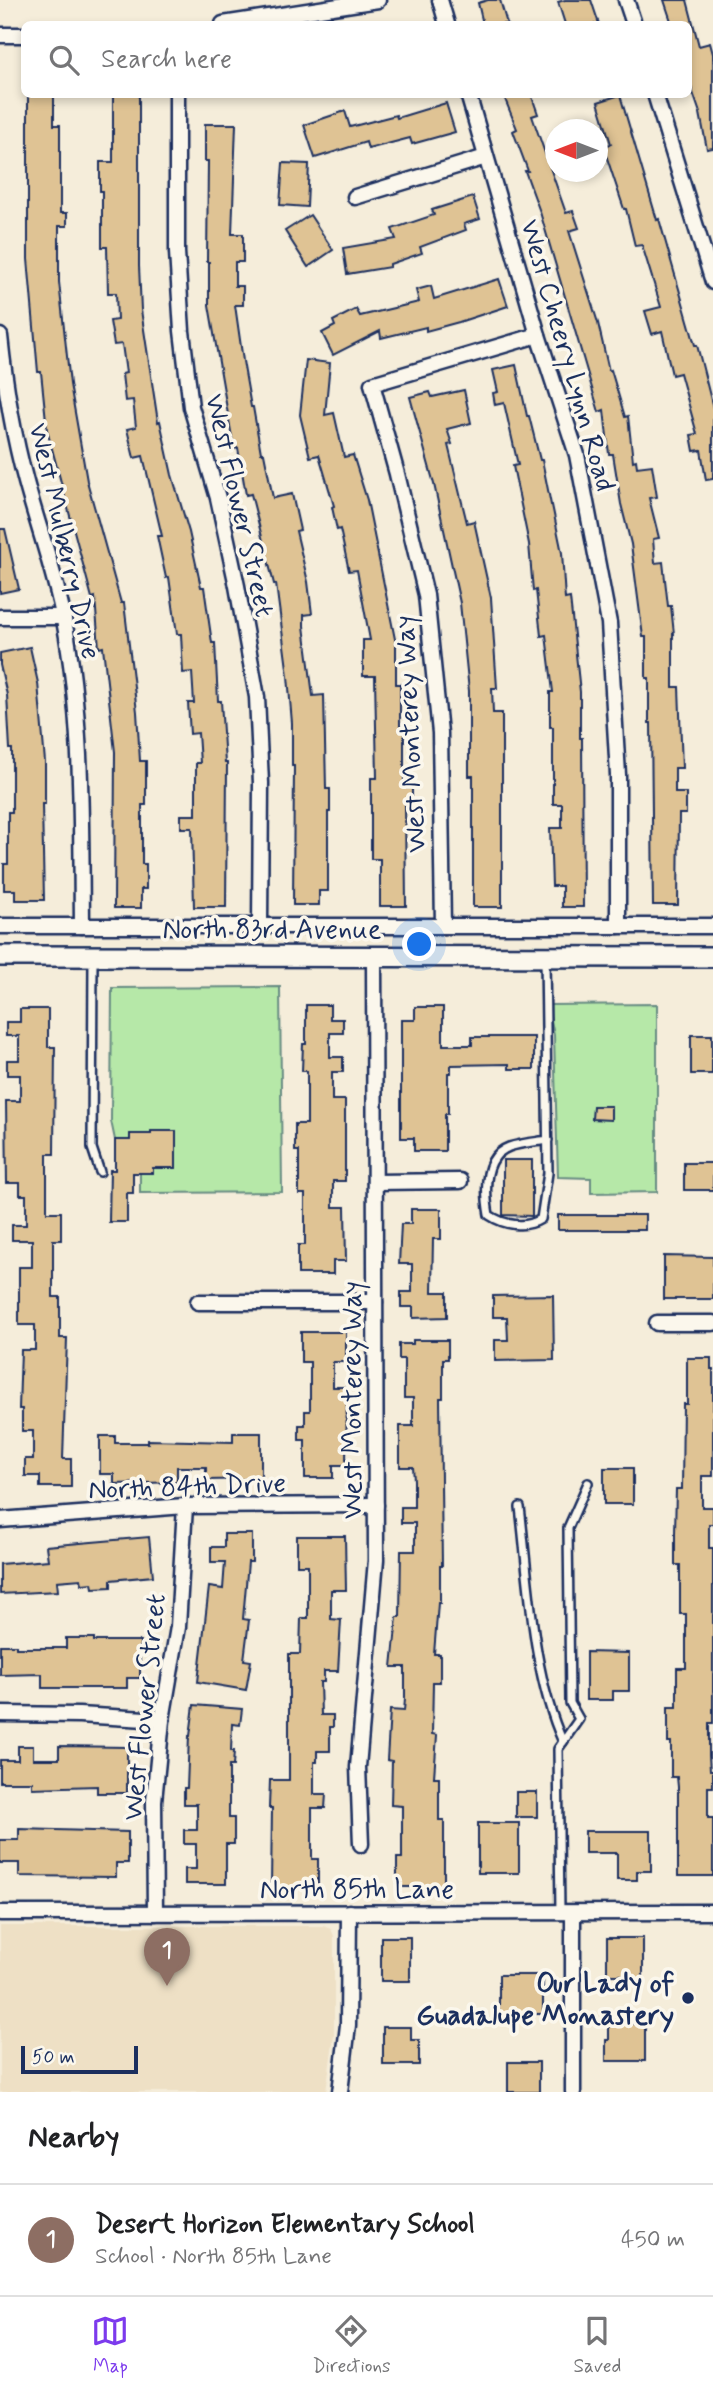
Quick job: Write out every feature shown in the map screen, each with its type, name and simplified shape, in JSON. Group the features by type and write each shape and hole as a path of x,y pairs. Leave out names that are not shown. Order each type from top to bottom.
{"main road":[{"name":"North 83rd Avenue","path":"0,956 713,957"}],"street":[{"path":"242,21 378,0"},
{"path":"440,0 446,21"},
{"path":"626,0 633,21"},
{"path":"0,35 21,35"},
{"name":"West Flower Street","path":"177,98 177,252 181,331 190,394 226,536 257,697 261,783 260,926"},
{"name":"West Cheery Lynn Road","path":"469,98 538,335 577,455 609,623 618,775 618,926"},
{"path":"656,98 713,282"},
{"path":"355,197 486,157"},
{"name":"West Monterey Way","path":"443,926 440,733 426,595 372,384 538,335"},
{"name":"West Mulberry Drive","path":"0,336 6,419 64,617 78,714 82,926"},
{"path":"0,617 64,617"},
{"name":"North 83rd Avenue","path":"0,926 713,926"},
{"name":"West Monterey Way","path":"360,1844 358,1767 376,1560 374,956"},
{"path":"375,1182 460,1181"},
{"path":"198,1302 375,1302"},
{"path":"657,1323 713,1323"},
{"name":"North 84th Drive","path":"0,1520 185,1506 376,1505"},
{"name":"West Flower Street","path":"155,1913 153,1801 162,1720 178,1628 185,1506"},
{"path":"0,1508 0,1520"},
{"path":"0,1714 162,1720"},
{"path":"340,2092 348,2025 349,1912"},
{"name":"North 85th Lane","path":"0,1913 713,1912"},
{"path":"567,1913 573,2092"}],"lane":[{"path":"93,956 92,1148 100,1172"},
{"path":"545,956 548,1140 548,1174 541,1219 533,1224 501,1224 489,1215 489,1166 495,1156 509,1147 548,1140"},
{"path":"567,1913 558,1749 579,1719 570,1703 568,1528 588,1483"},
{"path":"520,1507 541,1673 551,1717 563,1742"}],"shaded area":[{"path":"0,1926 323,1926 331,1929 334,1936 334,2035 326,2092 0,2092"}],"green space":[{"path":"280,987 282,1192 140,1193 140,1173 153,1168 176,1168 176,1131 130,1140 115,1140 111,1121 112,988"},
{"path":"657,1004 657,1192 591,1193 591,1178 558,1177 554,1035 548,1005"}],"building":[{"path":"500,0 506,21 482,21 478,3"},
{"path":"591,0 598,21 564,21 558,2"},
{"path":"664,0 687,0 699,46 710,43 713,54 713,148 707,149 692,90 692,21 671,21"},
{"path":"28,98 54,98 54,125 60,125 60,213 67,213 67,226 59,226 59,282 70,384 87,481 121,603 124,603 140,761 146,761 146,805 142,805 142,864 146,864 146,889 141,889 141,908 114,908 115,752 103,647 99,648 95,597 92,598 47,430 41,372 38,372 28,259"},
{"path":"113,98 139,98 141,310 158,422 160,421 189,532 201,587 204,587 212,643 215,643 218,701 221,701 227,763 226,907 194,907 192,828 181,828 181,815 196,815 196,763 200,763 198,733 190,734 188,703 194,703 192,672 183,673 181,634 177,634 169,577 166,578 157,536 162,536 143,456 134,458 127,429 136,427 133,400 125,401 122,374 126,373 122,344 114,345 110,321 117,320 116,293 108,293 107,247 102,247 100,162 113,162"},
{"path":"505,98 532,98 538,114 532,116 545,153 545,182 555,182 566,213 573,211 579,228 569,231 598,323 609,371 611,370 625,417 628,416 633,461 636,460 637,467 652,465 657,497 649,498 659,538 653,539 655,563 663,562 674,634 673,687 679,687 682,768 675,768 675,793 686,793 686,814 679,814 678,905 653,905 651,723 649,678 646,678 646,637 643,637 631,544 613,454 609,454 604,410 599,412 540,212 525,171 528,171 513,131 517,129"},
{"path":"621,98 697,345 713,408 713,479 706,480 701,450 694,451 691,435 697,434 680,373 672,375 662,331 652,334 645,311 661,307 642,245 635,246 626,209 608,161 608,145 611,144 608,119 603,119 598,102"},
{"path":"446,103 455,132 412,144 410,138 368,149 366,142 315,158 304,125 345,111 350,127 396,115 397,118"},
{"path":"205,124 236,124 232,234 243,234 243,262 235,262 235,286 243,286 243,305 235,305 243,361 273,498 292,494 300,530 296,531 308,582 312,614 304,615 304,626 313,696 324,695 326,789 330,789 328,891 319,891 319,905 293,905 294,766 288,676 276,584 251,494 246,495 238,448 234,449 209,305 208,161 205,161"},
{"path":"283,163 309,164 307,207 280,205"},
{"path":"473,197 480,219 464,224 466,230 420,247 422,253 390,264 390,267 347,274 343,248 396,239 392,229 434,215 432,210"},
{"path":"310,215 333,250 308,267 285,231"},
{"path":"499,279 508,306 459,322 426,331 426,327 381,338 380,331 333,355 322,333 335,326 333,321 356,309 360,316 419,302 416,290 431,286 434,299"},
{"path":"306,360 330,363 325,415 334,413 344,457 353,455 367,500 396,644 396,684 400,684 400,731 404,731 404,788 412,788 412,801 405,801 406,906 380,906 380,859 371,859 371,778 377,778 375,676 363,676 363,640 370,640 357,570 349,571 319,455 310,457 300,415"},
{"path":"516,365 552,505 562,553 565,599 570,598 582,738 583,907 562,907 562,886 552,886 550,828 562,828 562,804 553,804 550,692 553,692 546,635 541,636 536,590 533,591 529,544 513,466 518,465 504,403 495,405 493,393 498,392 493,370"},
{"path":"464,390 471,423 447,429 452,444 448,445 467,523 474,521 491,598 497,688 492,688 493,713 502,713 502,907 473,907 473,776 469,776 469,691 460,603 434,484 410,397 430,392 432,397"},
{"path":"0,529 5,529 19,589 0,593"},
{"path":"30,647 38,683 45,762 45,804 42,804 44,900 15,900 15,890 4,890 4,864 8,864 8,812 12,812 12,749 0,653"},
{"path":"306,1005 330,1005 330,1019 343,1019 343,1033 330,1033 330,1057 343,1057 343,1072 332,1072 332,1100 345,1100 345,1181 333,1181 333,1207 345,1207 346,1261 333,1261 333,1274 298,1274 298,1245 305,1245 305,1194 299,1194 299,1151 295,1151 295,1124 307,1124 307,1071 302,1071 303,1044 306,1044"},
{"path":"415,1007 443,1007 443,1045 472,1045 472,1037 534,1037 534,1069 509,1069 509,1064 451,1065 451,1073 448,1073 448,1114 445,1114 445,1151 414,1151 414,1138 401,1138 401,1020 415,1020"},
{"path":"20,1009 48,1009 48,1047 55,1047 54,1154 47,1154 47,1212 61,1212 61,1240 53,1240 53,1297 60,1297 60,1338 67,1338 63,1459 71,1459 71,1487 40,1487 40,1476 25,1476 25,1459 33,1459 33,1431 22,1431 22,1409 19,1409 21,1350 35,1350 35,1325 19,1325 19,1267 32,1267 32,1240 12,1240 12,1225 26,1225 26,1195 20,1195 20,1183 7,1183 6,1101 20,1101 20,1075 7,1075 7,1060 19,1060 19,1036 6,1036 6,1022 20,1022"},
{"path":"691,1035 712,1035 712,1074 691,1074"},
{"path":"593,1106 611,1106 611,1120 592,1119"},
{"path":"151,1131 176,1131 176,1168 153,1168 153,1173 133,1173 133,1193 127,1193 127,1222 109,1222 110,1170 115,1170 115,1140 130,1140 130,1134 151,1134"},
{"path":"503,1160 532,1160 532,1216 503,1215"},
{"path":"684,1163 713,1163 713,1190 684,1190"},
{"path":"411,1209 441,1209 441,1239 433,1239 432,1292 447,1292 447,1317 413,1318 413,1307 401,1307 401,1292 412,1292 412,1264 399,1264 401,1224 411,1224"},
{"path":"558,1215 645,1215 645,1230 558,1230"},
{"path":"664,1256 713,1257 713,1299 664,1299"},
{"path":"553,1295 554,1360 495,1361 495,1340 508,1340 507,1317 493,1317 493,1296"},
{"path":"301,1332 346,1332 346,1362 333,1362 333,1387 347,1387 346,1465 333,1465 333,1478 305,1478 305,1440 299,1440 299,1425 305,1425 305,1411 310,1411 310,1362 301,1362"},
{"path":"413,1340 448,1340 448,1359 443,1359 443,1398 440,1398 442,1566 434,1654 440,1654 440,1682 433,1682 432,1734 437,1735 434,1777 439,1777 439,1820 444,1820 444,1887 397,1887 397,1858 402,1858 402,1806 391,1805 392,1761 387,1760 390,1710 404,1711 405,1699 405,1667 392,1667 397,1617 400,1617 401,1551 415,1551 415,1523 401,1523 401,1507 414,1507 413,1467 400,1467 400,1426 413,1426 413,1398 404,1398 404,1359 399,1359 399,1344 413,1344"},
{"path":"687,1358 711,1358 713,1369 713,1476 702,1476 702,1507 713,1507 713,1524 709,1524 709,1548 713,1548 713,1723 709,1723 709,1756 710,1770 713,1770 713,1787 708,1787 708,1818 713,1818 713,1876 678,1876 678,1787 677,1777 671,1777 671,1742 668,1742 668,1707 677,1707 677,1668 686,1668 686,1614 680,1614 680,1565 675,1565 675,1534 676,1489 682,1489 683,1404 687,1404"},
{"path":"233,1433 261,1433 261,1479 206,1480 206,1467 177,1467 177,1482 114,1484 114,1474 100,1474 100,1436 115,1436 115,1443 148,1443 148,1440 233,1442"},
{"path":"604,1468 633,1468 633,1504 604,1504"},
{"path":"224,1534 252,1534 252,1562 248,1562 243,1619 249,1620 244,1660 251,1661 246,1690 198,1682 209,1587 223,1589 225,1562 211,1562 211,1547 224,1547"},
{"path":"297,1536 345,1536 346,1590 331,1590 331,1619 341,1620 338,1671 324,1671 324,1682 320,1682 321,1715 333,1715 333,1727 330,1727 330,1751 317,1751 317,1762 314,1762 314,1794 326,1794 325,1808 312,1808 312,1859 318,1859 318,1887 271,1887 270,1780 289,1780 289,1654 300,1654 301,1618 308,1618 308,1565 297,1565"},
{"path":"149,1537 153,1576 111,1580 111,1587 93,1588 92,1583 82,1584 81,1579 57,1581 58,1591 0,1594 0,1564 48,1560 46,1546"},
{"path":"66,1638 140,1641 140,1678 127,1678 127,1688 42,1688 42,1674 0,1675 0,1645 16,1645 16,1648 66,1648"},
{"path":"586,1652 629,1653 629,1691 613,1691 613,1700 586,1700"},
{"path":"194,1705 242,1709 240,1725 232,1724 231,1751 234,1751 233,1766 229,1766 229,1818 234,1818 234,1844 226,1844 226,1884 185,1884 185,1869 196,1869 196,1844 184,1844 184,1830 197,1830 197,1804 184,1804"},
{"path":"18,1746 33,1746 33,1759 59,1759 59,1746 127,1747 127,1793 97,1793 97,1786 32,1788 32,1782 0,1782 0,1760 18,1760"},
{"path":"516,1792 537,1792 537,1817 516,1817"},
{"path":"478,1823 519,1823 519,1873 478,1873"},
{"path":"19,1829 128,1832 128,1863 116,1863 116,1877 19,1876 19,1863 0,1863 0,1840 19,1840"},
{"path":"585,1831 651,1831 651,1871 637,1871 637,1880 617,1880 617,1853 585,1853"},
{"path":"381,1937 410,1937 410,1981 381,1981"},
{"path":"607,1938 643,1938 643,1981 627,1981 627,1975 607,1975"},
{"path":"499,1975 543,1975 543,2014 499,2014"},
{"path":"609,2016 633,2016 633,2024 645,2024 645,2061 606,2061"},
{"path":"383,2027 411,2027 411,2040 419,2040 419,2065 383,2065"},
{"path":"508,2062 539,2062 539,2092 508,2092"}],"place":[{"name":"Desert Horizon Elementary School","path":"167,1986"},
{"name":"Our Lady of Guadalupe Monastery","path":"688,1998"}]}
